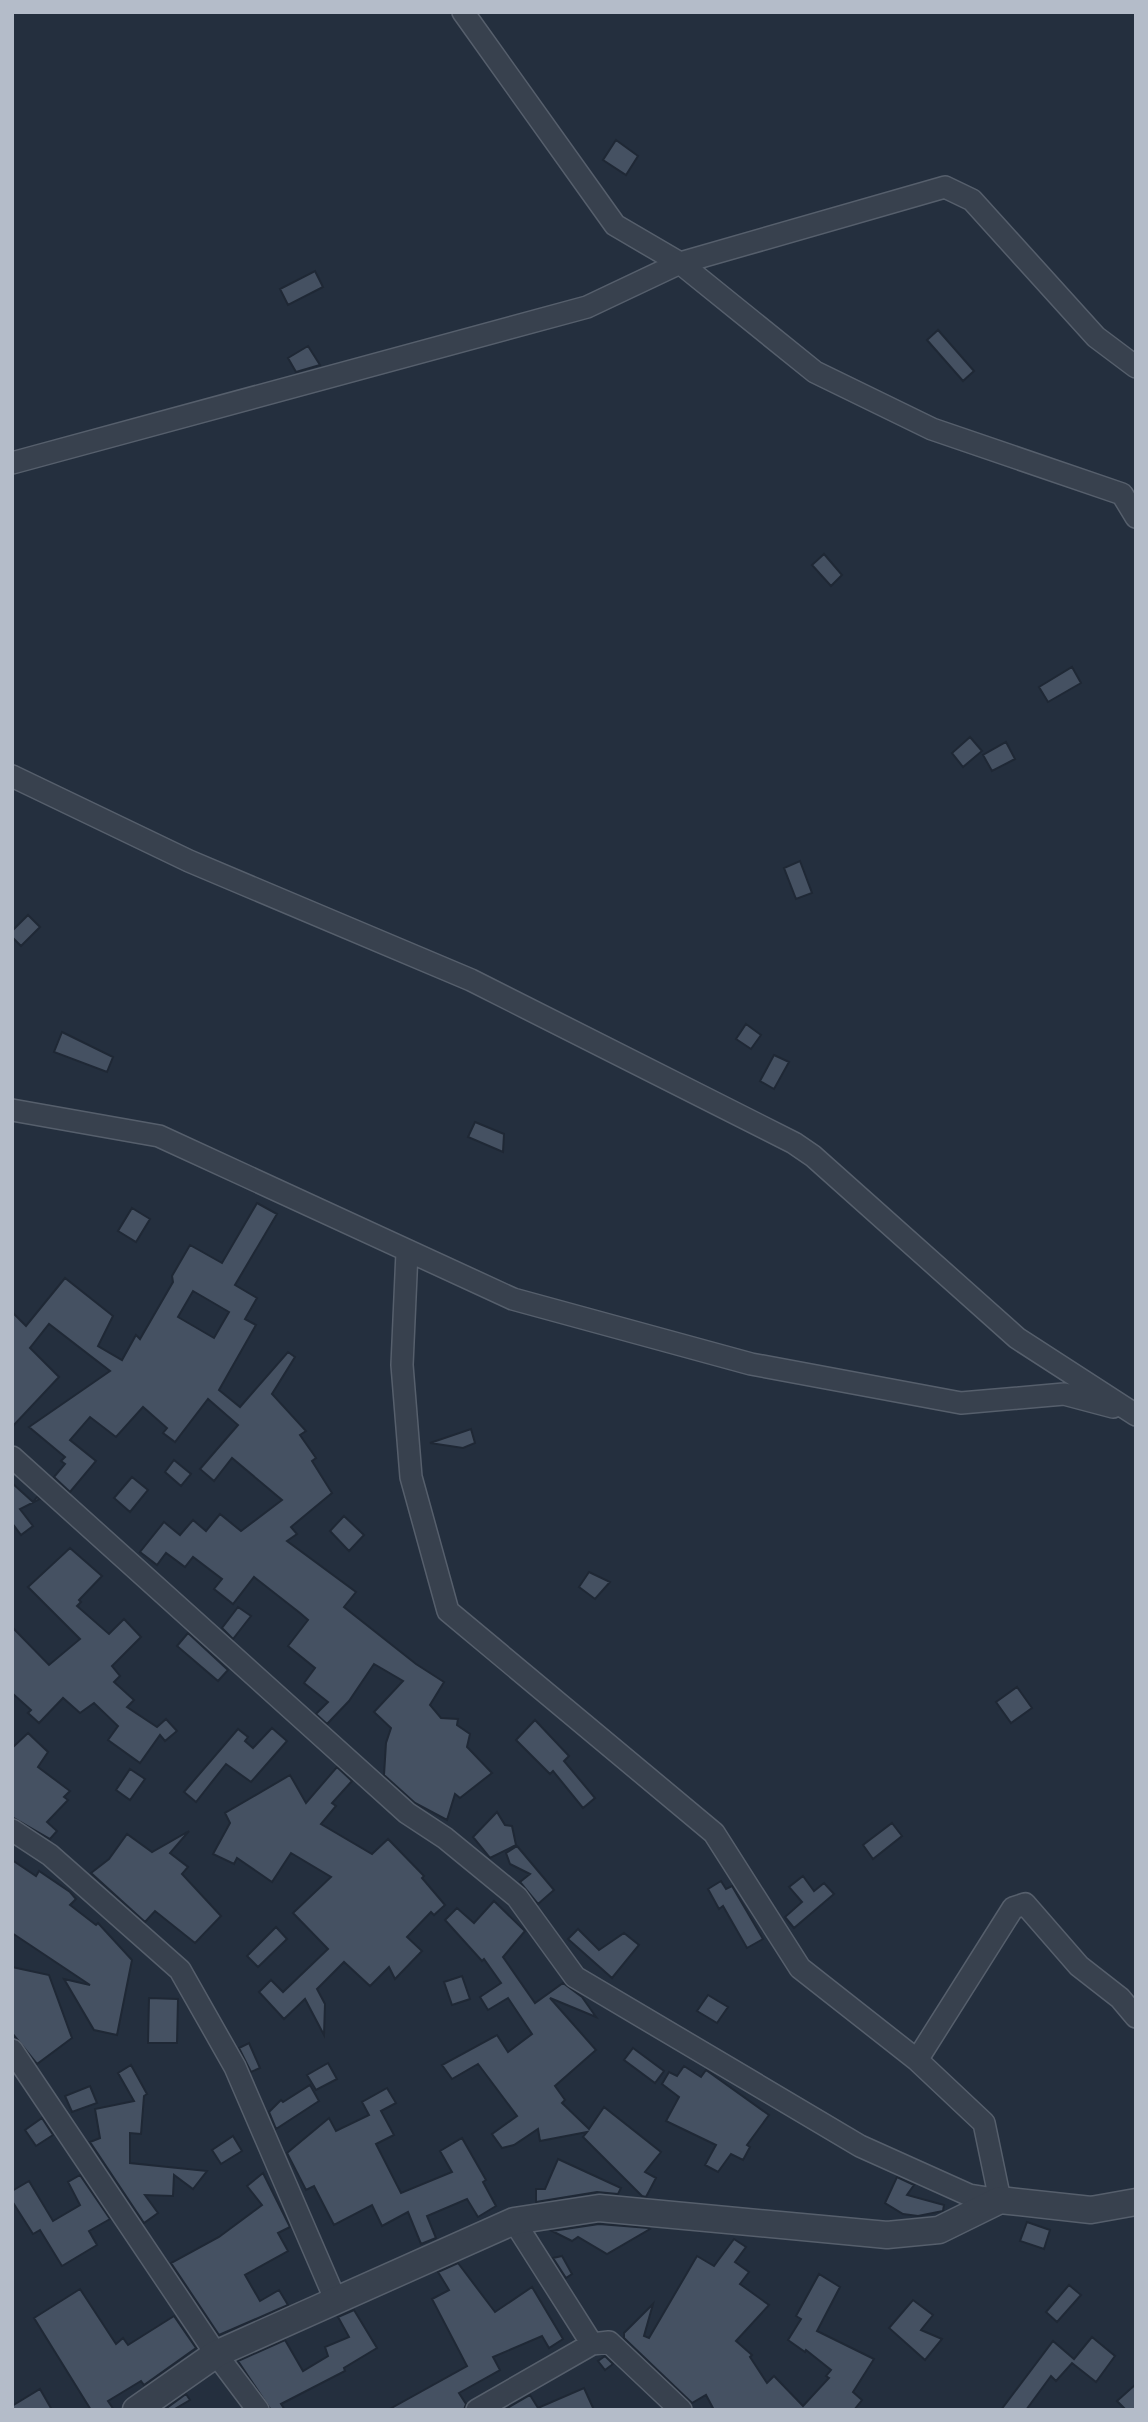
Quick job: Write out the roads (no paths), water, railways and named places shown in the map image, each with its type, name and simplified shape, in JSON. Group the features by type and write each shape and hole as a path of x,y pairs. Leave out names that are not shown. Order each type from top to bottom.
{"street":[{"path":"463,12 615,225 680,263 815,372 932,429 1122,495 1136,517"},
{"path":"12,463 587,307 680,263 945,187 972,200 1096,337 1136,367"},
{"path":"12,776 189,861 471,980 794,1143 813,1156 1017,1338 1134,1413"},
{"path":"12,1110 159,1136 513,1299 751,1364 961,1403 1064,1394 1134,1413"},
{"path":"407,1252 402,1365 411,1477 448,1611 714,1833 800,1968 917,2060 984,2123 1000,2200"},
{"path":"12,1457 407,1813 445,1838 517,1897 575,1977 860,2146 969,2195 1091,2210 1136,2202"},
{"path":"12,1830 50,1855 180,1970 236,2067 336,2301"},
{"path":"917,2060 1013,1908 1025,1904 1080,1966 1120,1998 1136,2017"},
{"path":"12,2050 216,2354 258,2410"},
{"path":"136,2410 216,2354 514,2221 599,2208 887,2235 939,2230 1000,2200"},
{"path":"514,2221 592,2344"},
{"path":"477,2410 592,2344 609,2342 681,2410"}]}
